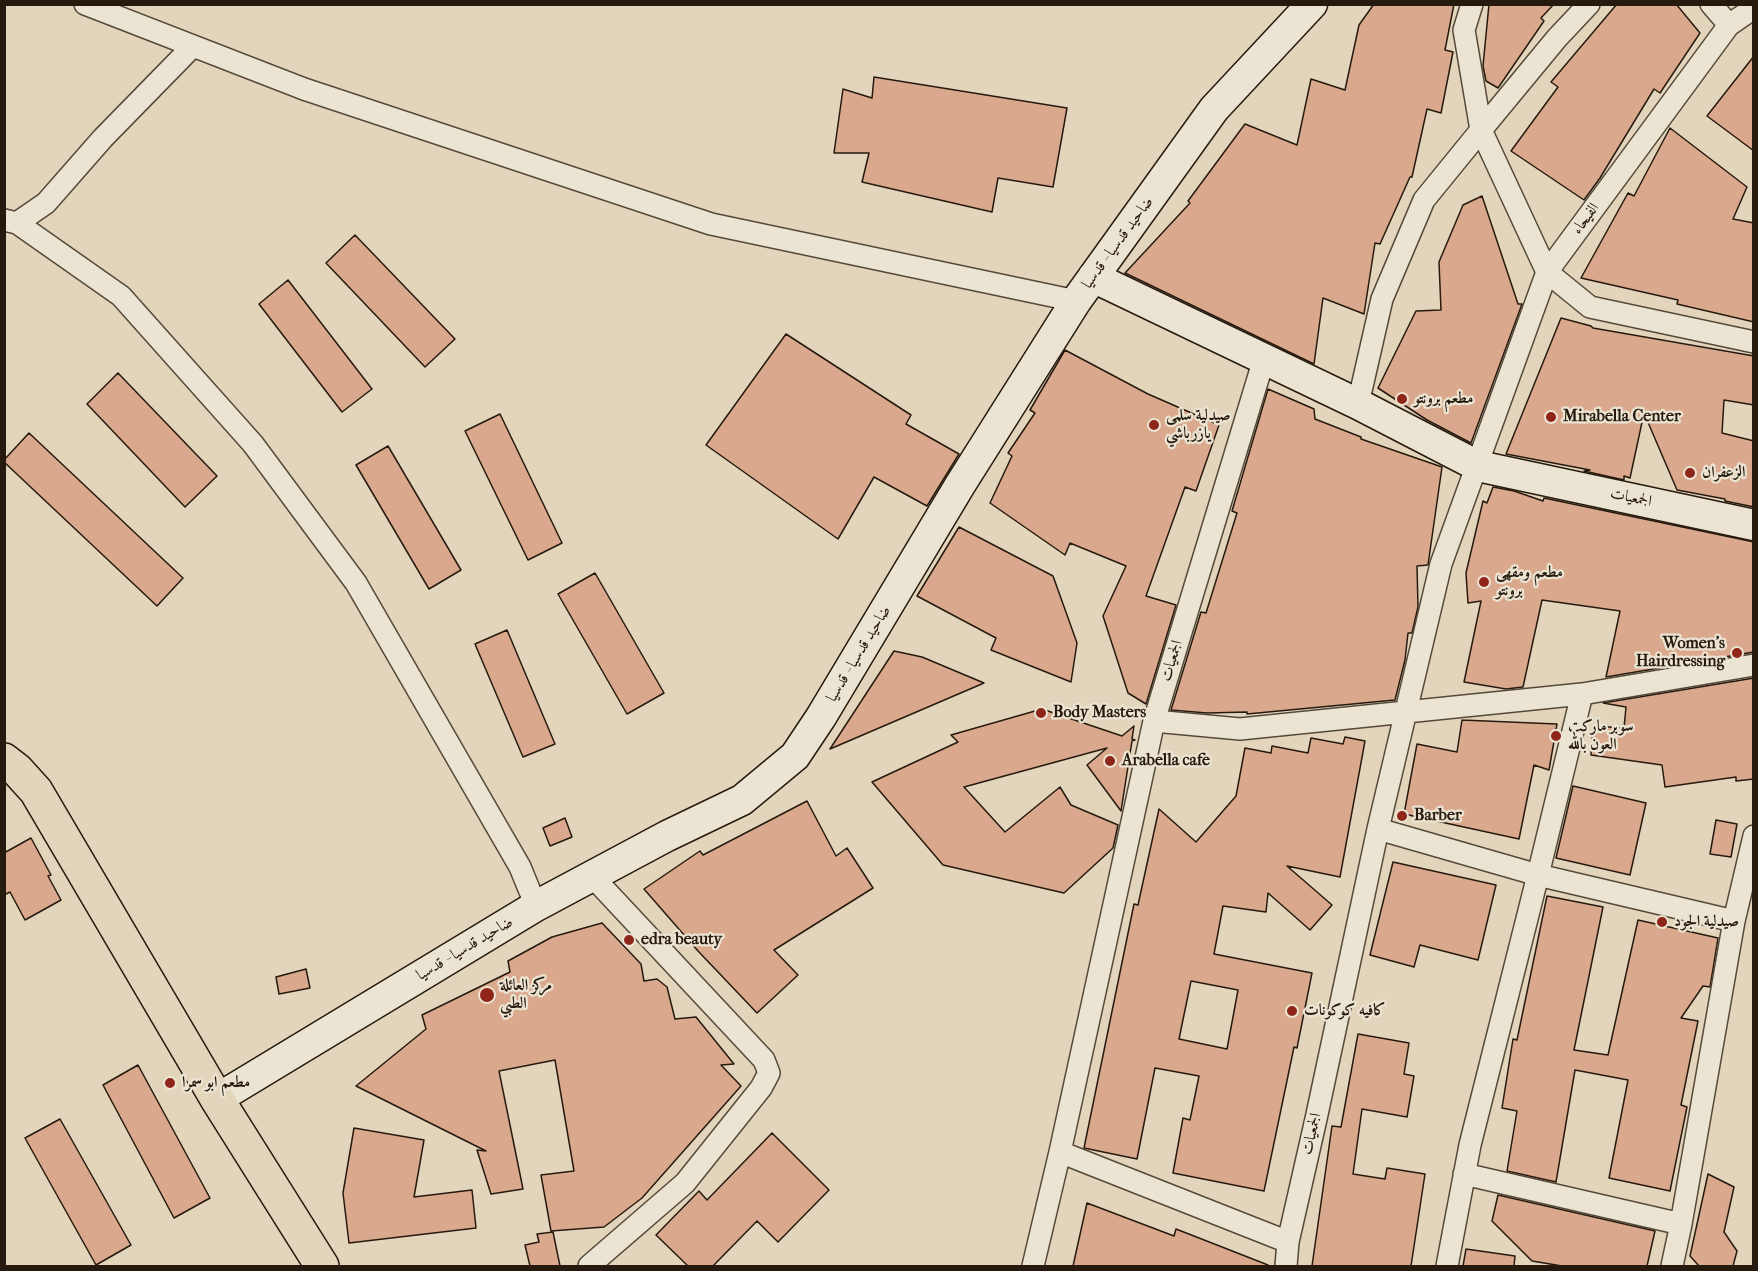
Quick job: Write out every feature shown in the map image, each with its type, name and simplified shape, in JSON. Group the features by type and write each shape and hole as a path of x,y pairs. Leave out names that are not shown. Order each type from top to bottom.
{"main road":[{"name":"ضاحيد قدسيا - قدسيا","path":"217,1099 536,906 742,800 795,756 822,717 960,485 1076,301 1215,110 1312,4"},
{"path":"1093,277 1358,404 1478,466"},
{"name":"الجمعيات","path":"1478,466 1754,525"},
{"path":"4,760 17,770 36,791 217,1099 322,1266"}],"street":[{"path":"85,4 304,89 711,224 1076,301"},
{"path":"1472,4 1464,30 1481,130 1547,272 1590,307 1754,342"},
{"path":"1358,404 1382,299 1424,200 1557,38 1589,4"},
{"path":"1711,4 1729,25"},
{"name":"الفيحاء","path":"1478,466 1547,272 1729,25 1754,8"},
{"path":"193,46 103,138 46,203 11,222 121,296 253,444 356,583 520,867 536,906"},
{"name":"الجمعيات","path":"1033,1266 1154,721 1264,359"},
{"name":"الجمعيات","path":"1286,1266 1288,1242 1378,829 1441,564 1478,466"},
{"path":"1154,721 1240,729 1582,694 1754,665"},
{"path":"1447,1266 1470,1145 1582,694"},
{"path":"1378,829 1538,875 1734,921"},
{"path":"1677,1263 1681,1224 1734,921 1754,836"},
{"path":"589,1266 685,1183 761,1088 769,1073 764,1060 592,876"},
{"path":"1060,1152 1288,1242"},
{"path":"1464,1174 1681,1224"}],"building":[{"path":"1374,4 1454,4 1445,50 1453,52 1441,113 1427,109 1412,177 1410,177 1380,244 1375,243 1364,314 1323,298 1314,364 1125,273 1190,203 1188,201 1245,124 1297,145 1311,79 1345,90 1359,25"},
{"path":"1489,4 1554,4 1541,18 1544,21 1498,88 1486,81 1483,66"},
{"path":"1617,4 1676,4 1700,33 1660,93 1654,89 1584,200 1511,151 1558,87 1551,82"},
{"path":"1754,56 1754,151 1707,116"},
{"path":"874,77 1067,108 1053,187 998,178 992,212 862,182 869,153 834,153 843,89 872,98"},
{"path":"1670,128 1747,187 1733,219 1754,223 1754,322 1677,304 1678,300 1581,278 1628,193 1634,196"},
{"path":"1482,196 1518,304 1522,304 1471,443 1427,420 1378,388 1416,311 1441,310 1439,262 1463,205"},
{"path":"355,235 455,339 425,367 326,263"},
{"path":"288,280 372,389 342,412 259,304"},
{"path":"1561,318 1593,328 1754,356 1754,405 1724,400 1722,433 1754,441 1754,507 1677,490 1644,413 1630,478 1624,476 1624,480 1584,471 1590,470 1506,454"},
{"path":"786,334 911,415 906,424 959,454 927,506 874,477 838,539 706,445"},
{"path":"1065,350 1148,394 1219,425 1196,491 1185,487 1146,596 1176,605 1146,704 1128,693 1103,616 1126,566 1070,543 1065,555 990,503 1012,456 1008,453 1035,413 1030,410"},
{"path":"118,373 217,476 185,507 87,404"},
{"path":"1268,389 1314,409 1315,419 1361,437 1361,439 1442,467 1428,565 1417,566 1418,607 1412,633 1408,633 1405,660 1395,700 1247,714 1247,712 1207,713 1171,710 1201,612 1206,613 1237,513 1232,511"},
{"path":"500,414 562,543 528,560 465,431"},
{"path":"29,433 183,578 157,606 4,462"},
{"path":"388,446 461,570 429,589 356,465"},
{"path":"1493,487 1514,491 1543,501 1544,498 1754,542 1754,652 1606,677 1620,611 1542,600 1523,687 1506,689 1464,682 1481,601 1468,603 1466,573 1483,501 1487,503"},
{"path":"959,527 1053,576 1077,643 1071,682 991,650 996,638 917,596"},
{"path":"595,573 664,693 627,714 558,594"},
{"path":"507,630 555,744 523,757 475,644"},
{"path":"894,651 922,657 984,683 830,749"},
{"path":"1754,678 1754,779 1736,781 1736,777 1665,787 1662,765 1591,755 1593,726 1624,728 1626,707 1603,703"},
{"path":"1042,709 1122,736 1134,726 1132,739 1135,740 1132,741 1121,811 1087,765 1107,748 964,787 1005,832 1060,787 1071,805 1118,825 1113,848 1064,893 943,865 872,782 958,742 951,735"},
{"path":"1462,720 1557,724 1549,770 1534,765 1519,839 1404,814 1417,744 1457,752"},
{"path":"1345,737 1365,741 1340,877 1287,866 1332,905 1310,930 1268,893 1266,912 1223,906 1214,954 1312,973 1264,1191 1173,1173 1183,1118 1190,1120 1199,1076 1155,1068 1137,1159 1084,1148 1134,904 1138,905 1159,809 1196,842 1236,796 1245,748 1271,753 1272,746 1308,753 1311,738 1343,744","holes":["1191,981 1238,990 1227,1049 1179,1039"]},
{"path":"1573,786 1646,803 1630,875 1556,858"},
{"path":"807,801 836,856 847,848 873,888 774,950 798,975 757,1013 698,951 644,889 700,851 703,855"},
{"path":"565,818 572,837 550,846 543,828"},
{"path":"1716,820 1737,824 1731,857 1710,854"},
{"path":"31,838 51,875 48,876 61,900 25,920 10,892 4,895 4,853"},
{"path":"1393,862 1496,885 1478,960 1420,945 1414,967 1370,955"},
{"path":"1547,896 1603,907 1574,1050 1608,1055 1638,920 1718,938 1710,987 1703,986 1681,1018 1698,1021 1681,1105 1687,1107 1670,1191 1609,1178 1628,1080 1575,1070 1556,1182 1507,1171 1517,1111 1502,1108 1513,1039 1517,1040"},
{"path":"602,923 641,964 644,981 657,979 667,987 675,1019 696,1017 734,1064 721,1065 741,1086 642,1198 604,1227 551,1231 541,1175 574,1171 555,1060 499,1071 523,1189 491,1194 477,1150 486,1151 356,1086 426,1029 422,1015 510,972 508,961 552,937"},
{"path":"306,969 310,988 279,994 276,977"},
{"path":"1358,1034 1409,1043 1404,1074 1414,1076 1407,1117 1362,1109 1353,1174 1385,1179 1387,1168 1425,1174 1411,1266 1312,1266 1332,1126 1341,1127"},
{"path":"138,1065 210,1198 174,1218 103,1085"},
{"path":"60,1119 131,1245 96,1265 25,1138"},
{"path":"354,1128 424,1140 414,1197 472,1190 476,1228 349,1243 343,1193"},
{"path":"772,1133 829,1190 778,1242 757,1221 713,1266 688,1266 656,1235 699,1191 707,1200"},
{"path":"1708,1174 1734,1187 1724,1232 1737,1251 1733,1266 1699,1266 1690,1256"},
{"path":"1498,1195 1655,1231 1647,1266 1562,1266 1532,1261 1492,1221"},
{"path":"1087,1203 1174,1236 1176,1229 1268,1266 1073,1266"},
{"path":"553,1232 560,1266 530,1266 525,1245 539,1242 537,1234"},
{"path":"1466,1249 1515,1256 1514,1266 1463,1266"}],"place":[{"name":"مطعم برونتو","path":"1402,399"},
{"name":"Mirabella Center","path":"1551,417"},
{"name":"صيدلية سلمى يازرباشي","path":"1154,425"},
{"name":"الزعفران","path":"1690,473"},
{"name":"مطعم ومقهى برونتو","path":"1484,582"},
{"name":"Women's Hairdressing","path":"1737,653"},
{"name":"Body Masters","path":"1041,713"},
{"name":"سوبر ماركت العون بالله","path":"1556,736"},
{"name":"Arabella cafe","path":"1110,761"},
{"name":"Barber","path":"1402,816"},
{"name":"صيدلية الجود","path":"1662,922"},
{"name":"edra beauty","path":"629,940"},
{"name":"مركز العائلة الطبي","path":"487,995"},
{"name":"كافيه كوكونات","path":"1292,1011"},
{"name":"مطعم ابو سمرا","path":"170,1083"}]}
